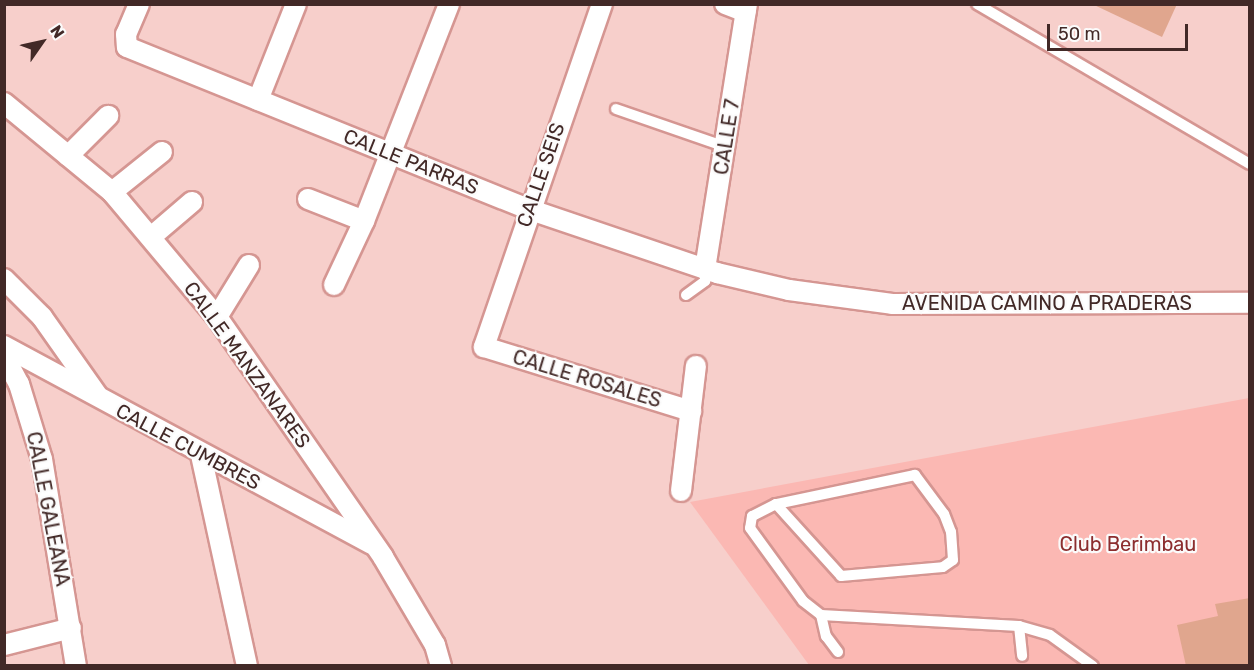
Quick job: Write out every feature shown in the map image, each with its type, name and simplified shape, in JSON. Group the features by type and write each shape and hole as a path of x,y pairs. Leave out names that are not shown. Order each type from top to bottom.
{"street":[{"name":"CALLE PARRAS","path":"139,4 125,41 127,47 528,209 705,269"},
{"path":"258,100 296,4"},
{"path":"333,285 364,221 448,4"},
{"name":"CALLE SEIS","path":"484,347 528,209 602,4"},
{"path":"725,4 747,8"},
{"name":"CALLE 7","path":"705,269 747,8"},
{"name":"CALLE MANZANARES","path":"4,103 112,192 217,317 374,545 435,645 441,666"},
{"path":"68,156 108,116"},
{"path":"112,192 162,152"},
{"path":"308,198 364,221"},
{"path":"151,237 192,202"},
{"path":"217,317 249,265"},
{"name":"AVENIDA CAMINO A PRADERAS","path":"705,269 789,291 892,304 1250,303"},
{"path":"4,279 42,317 101,399"},
{"name":"CALLE CUMBRES","path":"4,346 201,455 374,545"},
{"name":"CALLE ROSALES","path":"484,347 691,411"},
{"name":"CALLE GALEANA","path":"4,356 18,384 42,459 76,666"},
{"path":"681,491 696,366"},
{"path":"201,455 247,666"},
{"path":"4,645 71,628"}],"lane":[{"path":"977,4 1250,164"},
{"path":"616,109 726,147"},
{"path":"686,295 705,281 705,269"},
{"path":"776,504 842,576 943,567 953,560 944,514 915,476 776,504 752,516 750,528 803,601 821,615 1019,626 1050,635 1093,666"},
{"path":"821,615 826,636 838,652"},
{"path":"1019,626 1022,656"}],"green space":[{"name":"Club Berimbau","path":"1249,398 1249,665 809,665 690,502"}],"building":[{"path":"1092,4 1177,4 1162,37"},
{"path":"1250,598 1250,666 1186,666 1177,625 1218,616 1215,604"}]}
